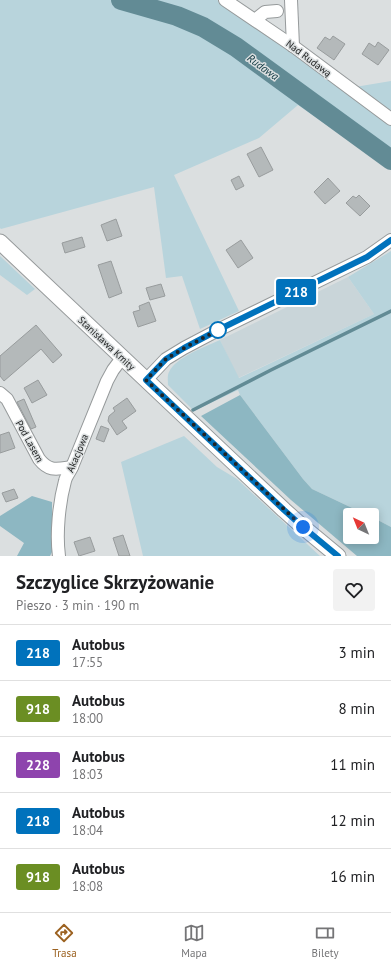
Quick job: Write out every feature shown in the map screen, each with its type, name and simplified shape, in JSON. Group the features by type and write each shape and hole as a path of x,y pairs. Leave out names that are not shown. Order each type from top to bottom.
{"main road":[{"name":"Stanisława Kmity","path":"0,242 284,510 338,556"}],"street":[{"name":"Nad Rudawą","path":"225,0 292,46 391,119"},
{"path":"290,0 292,46"},
{"path":"255,20 264,12 277,11"},
{"path":"146,380 166,359 184,348 367,257 391,240"},
{"name":"Akacjowa","path":"59,556 58,531 65,480 72,467 107,380 122,358"},
{"name":"Pod Lasem","path":"0,393 7,399 44,466 56,469 72,467"}],"shaded area":[{"path":"0,0 217,0 246,18 391,123 391,170 298,105 259,138 174,175 239,311 200,329 182,276 166,278 154,187 1,229 0,228"},
{"path":"391,81 391,113 355,87"},
{"path":"391,251 391,527 379,521 379,508 352,508 312,489 240,395 238,390 194,411 168,385 169,372 178,362 184,357 220,340 239,378 374,314 348,277"},
{"path":"0,256 35,289 27,295 0,275"},
{"path":"348,277 374,314 238,378 220,340"},
{"path":"240,395 312,489 352,508 343,508 343,544 379,544 379,521 391,527 391,556 357,556 291,500 201,416"},
{"path":"184,436 217,467 237,479 320,556 143,556 121,462"},
{"path":"32,496 52,502 52,552 50,556 17,556 24,543 0,526 0,516"}],"building":[{"path":"333,36 345,44 334,60 317,48 325,37 330,40"},
{"path":"378,42 389,50 378,65 362,54 369,43 375,47"},
{"path":"261,147 273,170 259,177 247,154"},
{"path":"239,176 244,186 236,190 231,180"},
{"path":"328,178 340,191 325,204 314,192"},
{"path":"359,195 370,206 360,216 346,203 353,196 356,198"},
{"path":"116,219 122,236 107,241 101,225"},
{"path":"82,237 85,247 65,253 62,243"},
{"path":"241,240 253,258 238,268 226,250"},
{"path":"111,261 122,293 109,298 98,265"},
{"path":"161,284 165,296 150,300 146,288"},
{"path":"149,302 156,321 138,327 133,312 140,310 139,306"},
{"path":"36,325 62,355 53,363 41,349 4,381 0,376 0,356"},
{"path":"38,380 47,395 32,403 24,388"},
{"path":"127,398 136,411 122,421 127,428 117,435 108,421 109,416 115,411 113,408"},
{"path":"24,399 36,427 31,429 17,402"},
{"path":"101,426 109,429 104,442 96,439"},
{"path":"9,432 15,448 0,453 0,435"},
{"path":"14,489 18,498 6,502 2,493"},
{"path":"123,535 130,556 119,556 113,538"},
{"path":"90,537 95,551 79,556 74,542"}],"waterway":[{"name":"Rudawa","path":"121,0 177,16 203,27 236,47 391,160"},
{"path":"193,410 391,311"}],"bus line":[{"name":"218","path":"338,556 284,510 146,380 166,359 184,348 367,257 391,240"}],"route":[{"path":"218,330 220,329 166,359 146,380 303,527"}]}
